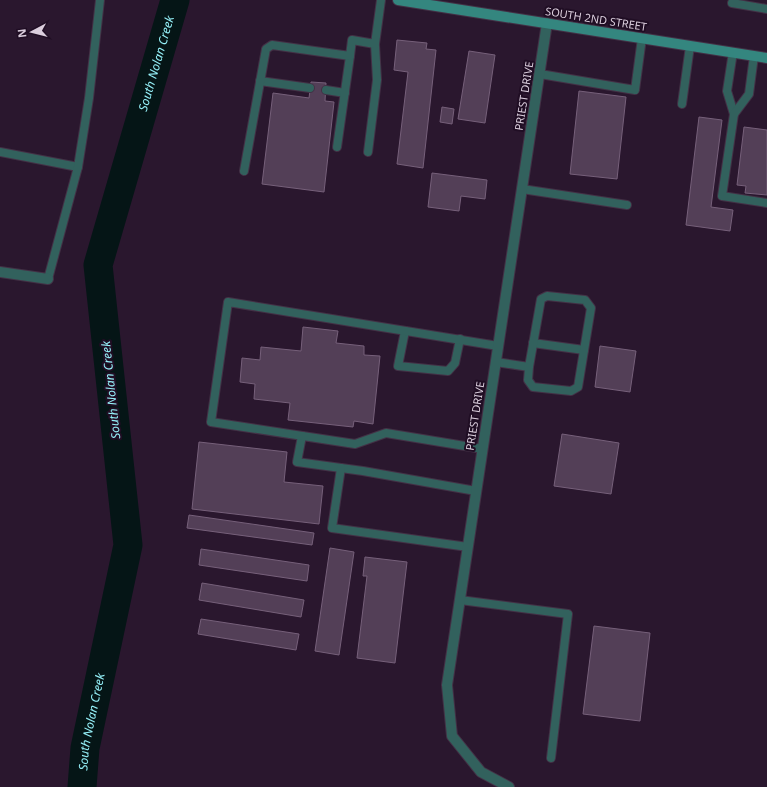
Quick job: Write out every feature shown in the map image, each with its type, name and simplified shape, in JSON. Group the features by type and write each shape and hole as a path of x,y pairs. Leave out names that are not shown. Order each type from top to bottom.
{"street":[{"name":"SOUTH 2ND STREET","path":"398,0 767,58"},
{"name":"PRIEST DRIVE","path":"508,787 481,772 452,736 447,685 547,23"},
{"path":"0,272 48,279"}],"lane":[{"path":"48,279 78,167 89,98 100,0"},
{"path":"368,152 377,80 375,44 381,0"},
{"path":"732,3 767,9"},
{"path":"540,74 635,90 642,38"},
{"path":"337,147 352,40 375,44"},
{"path":"244,171 266,49 272,45 350,56"},
{"path":"682,104 690,46"},
{"path":"733,52 727,91 734,114 722,196 767,203"},
{"path":"734,114 749,94 754,56"},
{"path":"260,81 310,88"},
{"path":"326,90 345,93"},
{"path":"0,152 78,167"},
{"path":"522,189 627,205"},
{"path":"543,296 585,300 591,308 584,350 578,387 571,391 533,387 528,380 528,367 541,299 543,296"},
{"path":"482,449 386,433 355,444 211,422 228,302 498,346"},
{"path":"404,331 398,366 448,371 455,364 460,339"},
{"path":"533,343 584,350"},
{"path":"496,362 528,367"},
{"path":"302,436 297,462 476,491"},
{"path":"341,468 332,528 468,547"},
{"path":"460,600 568,614 551,758"}],"building":[{"path":"397,40 427,43 426,49 436,50 423,168 397,164 408,72 394,70"},
{"path":"469,51 495,55 485,123 458,119"},
{"path":"311,82 326,83 325,101 334,102 324,192 262,184 273,93 309,98"},
{"path":"579,91 626,97 617,179 570,174"},
{"path":"442,107 454,109 452,124 440,122"},
{"path":"699,117 722,120 711,207 733,210 730,231 686,225"},
{"path":"744,127 767,130 767,195 745,193 746,186 737,185"},
{"path":"432,173 487,180 485,199 461,196 459,211 428,207"},
{"path":"303,327 338,331 336,343 364,346 364,355 380,356 373,424 354,421 353,427 288,420 290,403 254,399 255,384 240,382 242,358 260,360 261,347 301,351"},
{"path":"600,346 636,351 630,392 595,387"},
{"path":"562,434 619,443 611,494 554,486"},
{"path":"199,442 287,452 284,482 323,486 319,524 192,509"},
{"path":"189,515 314,533 312,545 187,528"},
{"path":"330,548 354,552 339,655 315,651"},
{"path":"201,549 309,565 307,581 199,565"},
{"path":"365,557 407,562 395,663 357,658 367,576 363,576"},
{"path":"202,583 304,600 301,617 199,600"},
{"path":"201,619 299,634 296,650 198,634"},
{"path":"594,626 650,633 640,721 583,714"}],"waterway":[{"name":"South Nolan Creek","path":"82,787 85,748 128,545 98,265 175,0"}]}
